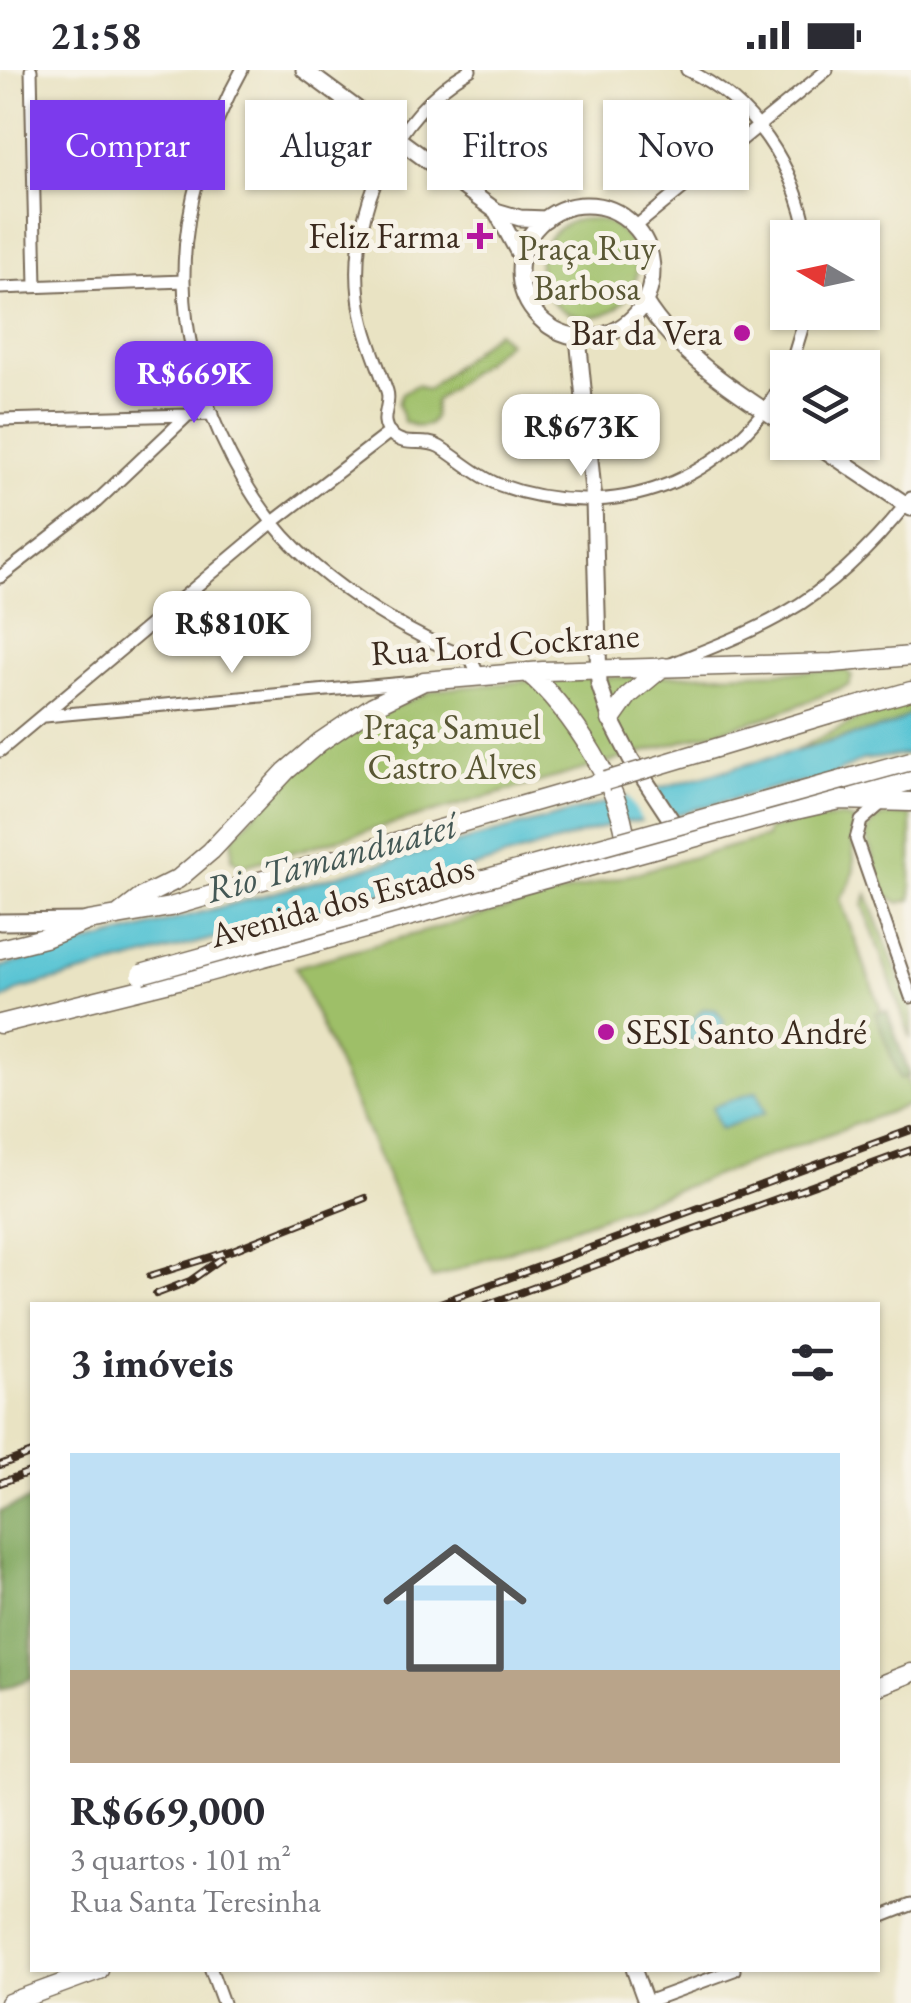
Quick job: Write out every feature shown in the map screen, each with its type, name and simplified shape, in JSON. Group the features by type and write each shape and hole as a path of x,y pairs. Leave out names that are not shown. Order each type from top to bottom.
{"main road":[{"path":"304,70 344,100"},
{"path":"407,146 496,211 520,218 546,219"},
{"path":"591,205 617,212 635,227 645,241 651,261 651,284 644,302 621,327 600,336 578,337 549,326 532,309 522,282 522,259 532,234 546,219 570,207 591,205"},
{"path":"496,211 522,259"},
{"path":"644,302 663,332 770,413"},
{"path":"621,327 663,332"},
{"path":"578,337 594,501 597,669 612,720 635,766 685,841"},
{"path":"841,460 909,503"},
{"name":"Rua Lord Cockrane","path":"424,681 597,669 833,664 911,656"},
{"path":"612,720 628,696 663,667"},
{"path":"527,672 557,701 604,774 626,832 626,857"},
{"path":"120,914 142,897 178,879 211,851 286,771 329,734 373,706 424,681"},
{"name":"Avenida dos Estados","path":"0,949 48,937 88,921 170,908 911,690"},
{"name":"Avenida dos Estados","path":"73,1004 140,974 911,761"},
{"path":"840,800 911,781"},
{"name":"Avenida dos Estados","path":"0,1024 198,975 840,800 911,802"},
{"path":"0,922 88,921"},
{"path":"880,1685 911,1674"},
{"path":"9,2003 94,1972"}],"street":[{"path":"31,70 36,286"},
{"path":"242,70 220,110 205,152 192,210 184,281 190,331 212,414 248,486 272,522 314,565 352,595 444,648 471,659 479,676"},
{"path":"407,126 429,98 470,70"},
{"path":"687,70 729,96 759,127 793,182 803,220"},
{"path":"635,227 827,70"},
{"path":"376,190 365,218 358,269 364,327 389,396 384,418 390,432 404,442 434,443 478,474 500,484 535,494 594,501 638,494 687,476 730,446 770,402"},
{"path":"0,288 184,281"},
{"path":"0,420 212,414"},
{"path":"0,577 94,504 188,415"},
{"path":"0,751 272,522 390,432"},
{"path":"663,667 740,635 798,605 882,535 909,503"},
{"name":"Rua Lord Cockrane","path":"44,716 424,681"},
{"path":"882,802 861,821 856,839 911,998"},
{"path":"880,1917 911,1906"},
{"path":"212,1972 223,2003"},
{"path":"635,1972 645,2003 729,1972"}],"green space":[{"name":"Praça Ruy Barbosa","path":"588,219 607,223 623,233 633,249 637,268 633,287 623,303 607,313 588,317 569,313 553,303 543,287 539,268 543,249 553,233 569,223"},
{"path":"497,331 508,342 435,401 429,425 418,427 404,422 398,404 402,393 417,385 427,390"},
{"name":"Praça Samuel Castro Alves","path":"846,670 852,676 849,685 771,716 244,866 232,860 232,838 292,774 358,722 435,690 538,680"},
{"path":"911,693 911,714 892,725 796,750"},
{"path":"911,815 911,900 899,903 885,894 866,836 877,819"},
{"name":"SESI Santo André","path":"843,817 854,820 854,868 840,899 911,1091 911,1104 432,1279 295,967 766,837 767,830"},
{"path":"867,894 911,1009 911,1039 863,905"},
{"path":"887,1011 910,1076 900,1079 875,1013"},
{"path":"30,1500 30,1679 0,1690 0,1511"}],"water":[{"path":"911,714 911,754 862,760 822,781 788,784 656,820 621,822 409,887 22,989 0,1001 0,967 892,725"},
{"path":"703,1009 716,1010 724,1021 713,1040 693,1045 686,1033 687,1026"},
{"path":"757,1091 765,1113 720,1129 712,1107"}],"pier":[{"path":"650,784 678,819 645,826 625,791"}],"railway":[{"path":"443,1302 911,1130"},
{"path":"494,1302 911,1150"},
{"path":"150,1276 233,1250 365,1198"},
{"path":"156,1294 190,1281 221,1259"},
{"path":"0,1465 30,1454"},
{"path":"0,1483 30,1472"}],"place":[{"name":"Feliz Farma","path":"480,236"},
{"name":"Bar da Vera","path":"742,333"},
{"name":"SESI Santo André","path":"606,1032"}],"water label":[{"name":"Rio Tamanduateí","path":"331,857"}]}
